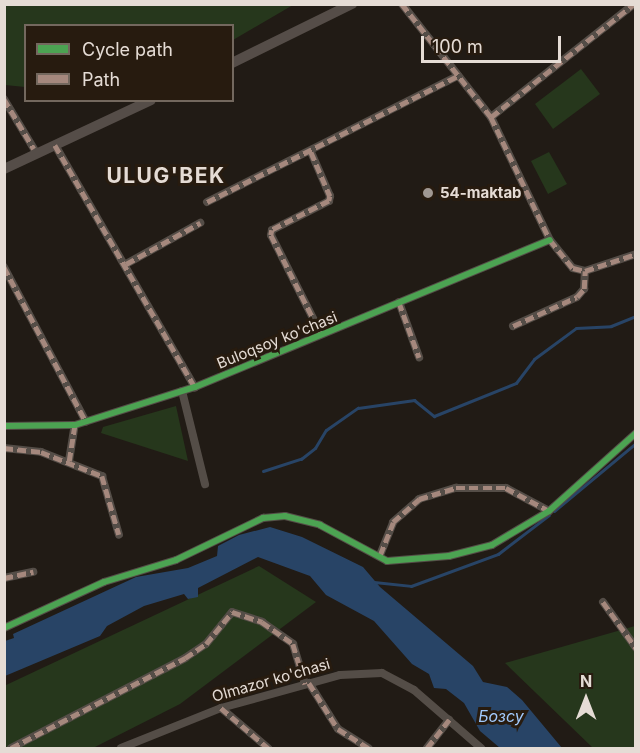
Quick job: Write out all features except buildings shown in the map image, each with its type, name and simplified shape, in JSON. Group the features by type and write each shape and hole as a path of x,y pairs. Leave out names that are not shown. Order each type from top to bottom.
{"main road":[{"path":"234,56 339,4"},
{"path":"234,62 351,4"},
{"path":"4,163 135,102"},
{"path":"4,169 147,102"}],"street":[{"path":"402,4 491,117 550,240 573,268 585,271 636,254"},
{"path":"491,117 634,4"},
{"path":"207,202 311,152 458,76"},
{"path":"4,99 34,149"},
{"path":"55,145 126,264 195,387"},
{"path":"311,152 330,196 329,201 272,230 271,235 321,334"},
{"path":"126,264 200,223"},
{"name":"Buloqsoy ko'chasi","path":"4,426 75,425 195,387 550,240"},
{"path":"5,270 86,422"},
{"path":"513,326 576,297 584,289 585,271"},
{"path":"399,302 419,357"},
{"path":"182,391 205,484"},
{"path":"69,461 75,425"},
{"path":"4,628 104,582 176,560 263,519 285,516 320,525 380,555 387,561 449,556 492,545 549,511 636,433"},
{"path":"4,448 17,447 69,461 102,476 119,535"},
{"path":"380,555 393,522 419,499 456,488 506,488 549,511"},
{"path":"4,578 33,572"},
{"path":"603,602 636,648"},
{"path":"11,748 185,658 206,644 232,612 262,622 293,644 307,684 338,729 369,748"},
{"name":"Olmazor ko'chasi","path":"121,748 221,708 340,675 382,673 414,690 481,748"},
{"path":"221,708 268,748"},
{"path":"427,748 449,720"}],"green space":[{"path":"5,4 293,5 234,39 234,24 24,24 24,87 5,85"},
{"path":"581,69 600,94 553,129 535,104"},
{"path":"549,152 567,184 548,194 531,161"},
{"path":"176,406 188,461 101,433 103,427"},
{"path":"259,566 316,602 180,704 93,748 5,748 4,686"},
{"path":"635,626 635,748 593,748 505,663"}],"water":[{"name":"Бозсу","path":"270,527 302,537 363,567 380,587 473,666 483,682 507,687 522,700 562,748 500,748 480,731 464,703 446,689 434,688 429,674 412,664 374,621 326,595 310,576 258,557 198,588 198,597 188,599 184,594 144,606 107,626 100,636 5,676 5,641 14,638 13,634 136,577 188,568 217,556 218,546 239,535"}],"waterway":[{"path":"263,471 301,459 315,448 326,430 358,408 414,400 434,416 516,383 534,359 576,328 611,326 636,316"},
{"path":"554,511 636,443"},
{"path":"374,582 411,586 498,554 549,515"}],"marked path":[{"path":"402,4 491,117 550,240 573,268 585,271"},
{"path":"491,117 634,4"},
{"path":"207,202 458,76"},
{"path":"4,99 34,149"},
{"path":"55,145 195,387"},
{"path":"311,152 330,196 329,201 272,230 271,235 321,334"},
{"path":"126,264 200,223"},
{"path":"585,271 636,254"},
{"path":"4,267 86,422"},
{"path":"513,326 577,297 584,289 585,271"},
{"path":"399,302 419,357"},
{"path":"69,461 75,425"},
{"path":"4,448 41,452 102,476 119,535"},
{"path":"380,555 393,522 419,499 456,488 506,488 549,511"},
{"path":"4,578 33,572"},
{"path":"603,602 636,648"},
{"path":"11,748 185,658 206,644 232,612 262,622 293,644 305,684"},
{"path":"309,683 338,729 369,748"},
{"path":"221,708 268,748"},
{"path":"427,748 449,720"}],"cycle path":[{"path":"4,426 75,425 195,387 550,240"},
{"path":"4,628 104,582 176,560 263,518 285,516 320,525 387,561 449,556 492,545 549,511 636,433"}],"place":[{"name":"54-maktab","path":"428,193"}],"district":[{"name":"ULUG'BEK","path":"166,176"}]}
